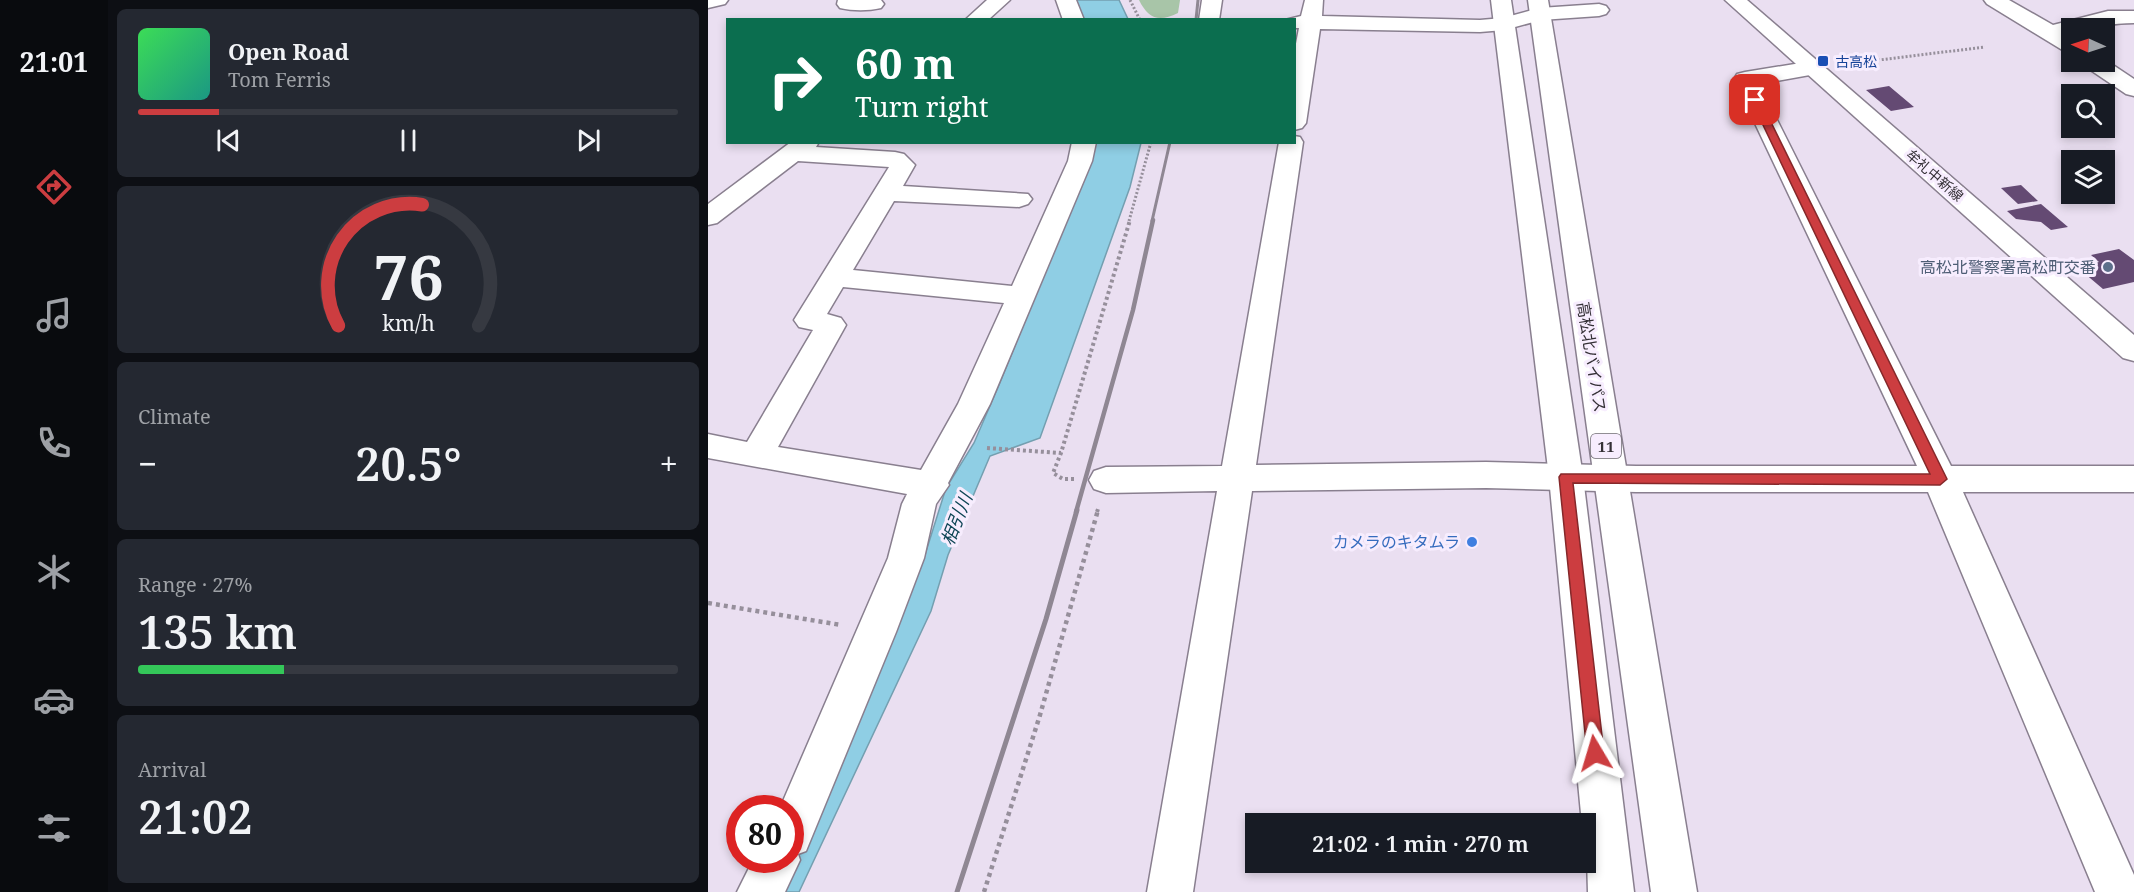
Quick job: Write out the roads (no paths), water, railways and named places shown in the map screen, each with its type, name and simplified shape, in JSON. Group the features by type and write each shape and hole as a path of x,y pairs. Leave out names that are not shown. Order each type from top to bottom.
{"main road":[{"path":"708,2 718,0"},
{"path":"848,0 847,4 874,4"},
{"path":"978,18 1000,0"},
{"path":"1066,0 1073,18"},
{"path":"1209,18 1212,0"},
{"path":"1296,101 1303,22 1315,0"},
{"name":"牟礼中新線","path":"1735,0 1827,67 2134,351"},
{"path":"1994,0 2061,39"},
{"path":"1303,22 1403,26 1539,7 1599,10"},
{"name":"高松北バイパス","path":"1539,7 1674,892"},
{"path":"1503,12 1566,477 1611,892"},
{"path":"2050,32 2108,17 2134,17"},
{"path":"1827,67 1745,79 1940,479 2118,892"},
{"path":"2109,72 2134,89"},
{"path":"804,802 877,632 906,558 919,504 932,485 974,404 1071,181 1083,144"},
{"path":"1170,892 1291,144"},
{"path":"708,217 799,148 895,159 903,165 809,320 831,325 726,457"},
{"path":"886,193 1019,199"},
{"path":"835,277 1021,296"},
{"path":"726,457 932,485"},
{"path":"1107,480 1486,475 1612,479 2134,479"},
{"path":"760,892 771,873"}],"water":[{"path":"1074,0 1119,0 1128,18 1083,18"},
{"name":"相引川","path":"1091,144 1141,144 1130,187 1040,438 990,456 948,555 931,611 799,892 773,892 782,873 804,873 804,830 892,640 924,558 946,488 974,443 1059,237"}],"railway":[{"path":"1196,18 1198,0"},
{"path":"1152,221 1170,144"},
{"path":"1076,512 1133,310 1153,220"},
{"path":"957,892 1046,619 1077,510"}],"place":[{"name":"古高松","path":"1823,61"},
{"name":"高松北警察署高松町交番","path":"2108,267"},
{"name":"カメラのキタムラ","path":"1472,542"}]}
